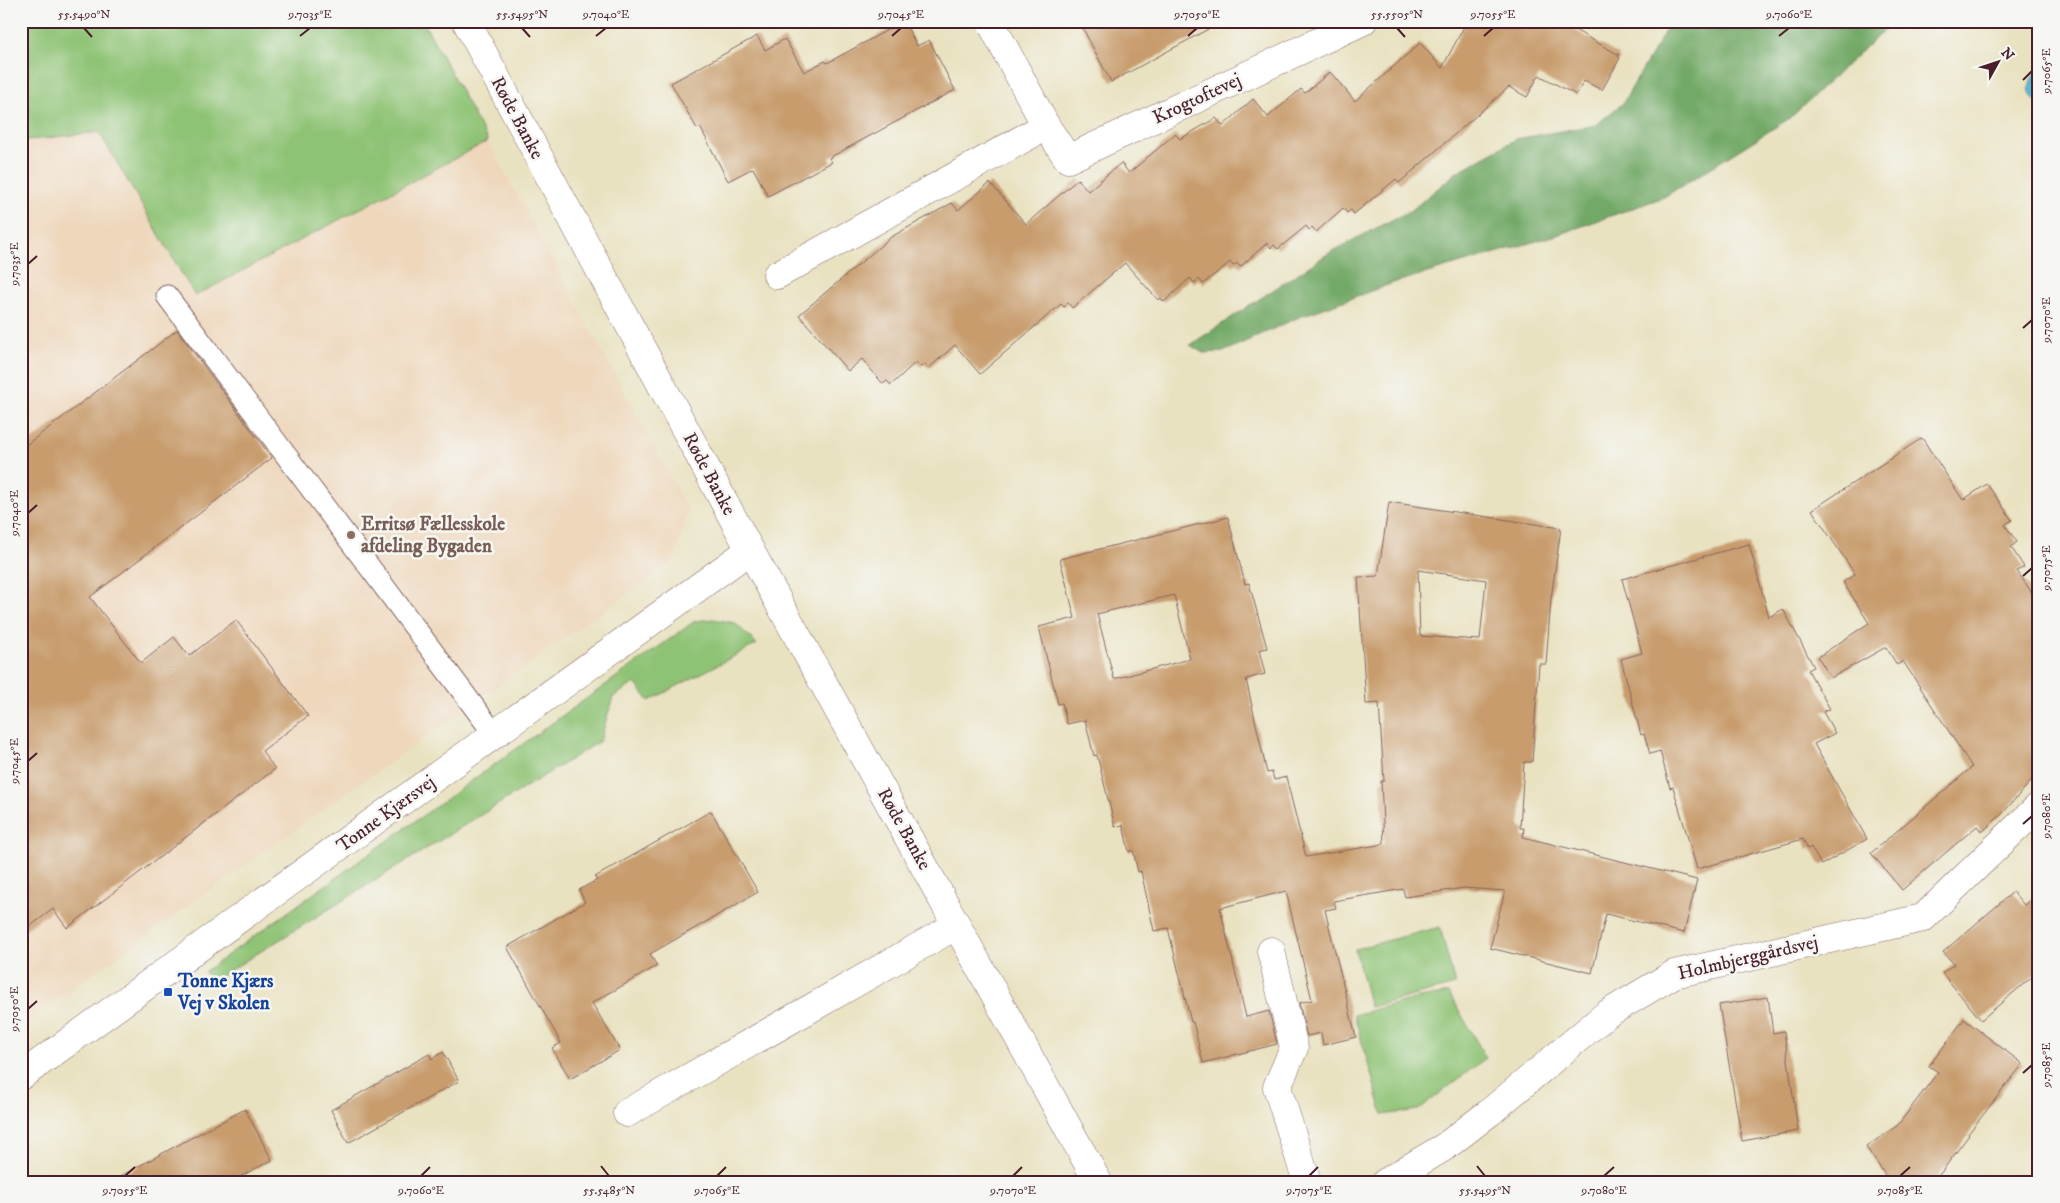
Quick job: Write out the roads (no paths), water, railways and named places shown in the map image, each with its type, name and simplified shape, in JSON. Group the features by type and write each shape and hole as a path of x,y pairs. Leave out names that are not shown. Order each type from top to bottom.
{"street":[{"name":"Røde Banke","path":"466,21 750,550 1098,1182"},
{"name":"Krogtoftevej","path":"990,21 1046,126 1068,159 1363,21"},
{"path":"777,275 1046,126"},
{"name":"Tonne Kjærsvej","path":"21,1076 750,550"},
{"name":"Holmbjerggårdsvej","path":"1386,1182 1446,1146 1483,1118 1607,1014 1674,974 1922,918 2039,806"},
{"path":"627,1113 957,925"},
{"path":"1271,951 1294,1048 1277,1087 1307,1182"}],"lane":[{"path":"167,296 495,735"}],"water":[{"path":"2039,65 2039,104 2031,95 2030,86"}],"place":[{"name":"Erritsø Fællesskole afdeling Bygaden","path":"351,535"},
{"name":"Tonne Kjærs Vej v Skolen","path":"168,992"}]}
